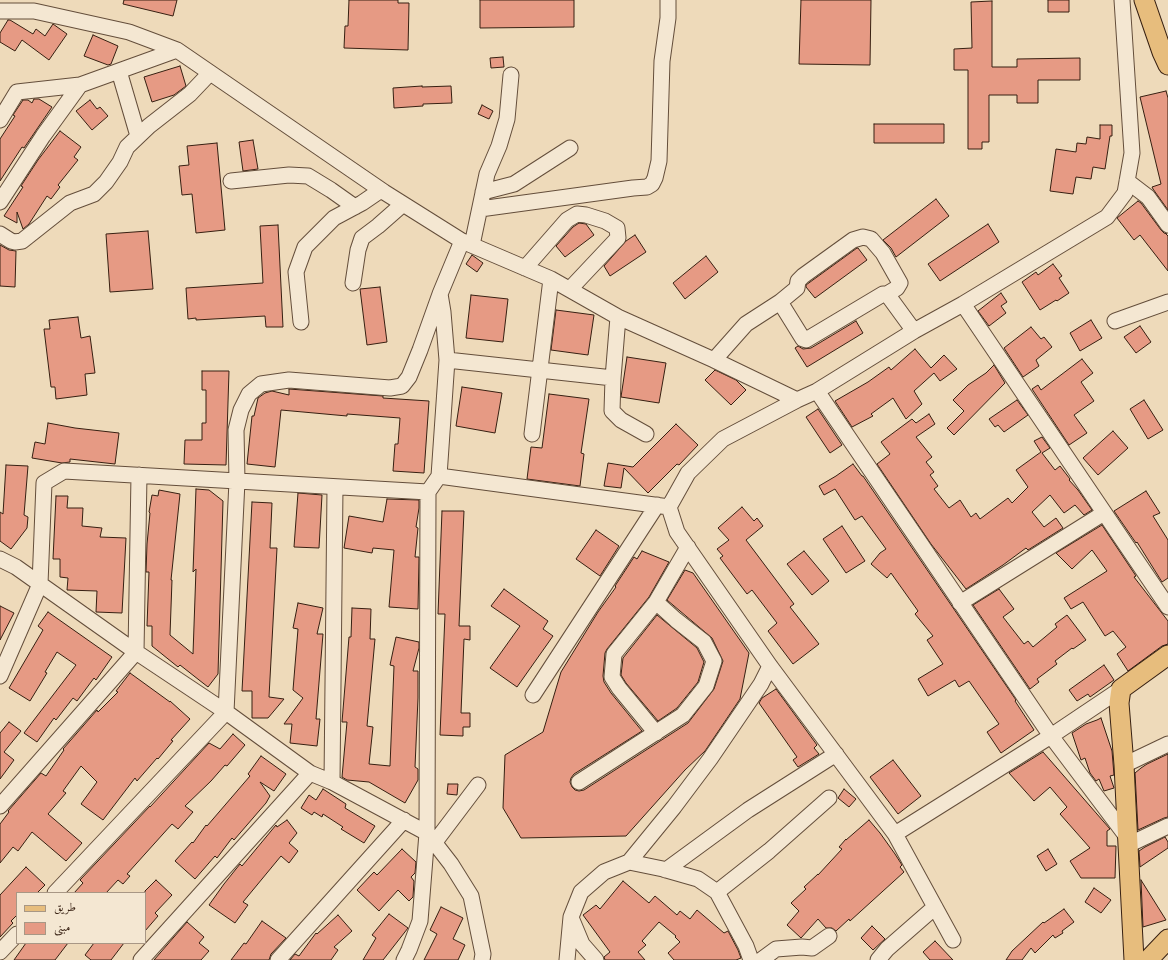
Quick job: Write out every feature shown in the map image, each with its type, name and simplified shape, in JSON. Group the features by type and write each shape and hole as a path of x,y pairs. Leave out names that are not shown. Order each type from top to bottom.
{"main road":[{"path":"1144,0 1168,65"},
{"path":"1134,960 1124,765 1119,703 1121,689 1168,655"},
{"path":"1148,960 1168,939"}],"street":[{"path":"480,209 647,187 652,184 659,161 662,61 668,18 668,0"},
{"path":"533,695 663,506 688,473 723,439 817,391 914,331 963,304 1107,217 1125,193 1132,154 1122,0"},
{"path":"0,11 34,11 129,32 177,50 381,190 467,243 551,279 618,317 714,360 797,400"},
{"path":"0,120 17,92 80,85 177,50"},
{"path":"119,71 138,136"},
{"path":"0,234 15,242 22,241 70,203 94,194 106,182 120,162 127,147 149,126 190,94 210,73"},
{"path":"57,892 226,712 238,481 236,430 249,394 261,384 290,380 390,388 402,386 409,377 440,294 467,243 480,209 487,174 499,146 507,119 511,75"},
{"path":"0,202 43,136 80,85"},
{"path":"483,192 514,184 570,148"},
{"path":"231,181 289,175 308,176 355,207"},
{"path":"1127,181 1148,197 1168,224"},
{"path":"301,322 296,272 305,247 334,218 355,207 381,190"},
{"path":"354,282 358,250 362,238 403,204"},
{"path":"525,268 567,220 577,214 605,220 617,228 618,238 570,289"},
{"path":"714,360 746,324 780,302 797,288 798,281 803,276 853,240 863,237 870,239 883,253 900,283 897,288 887,294 883,294 806,340 803,340 780,302"},
{"path":"532,434 551,279"},
{"path":"404,960 420,921 431,838 428,492 440,476 447,360 440,294"},
{"path":"887,294 914,331"},
{"path":"1115,321 1168,302"},
{"path":"963,304 1168,607"},
{"path":"618,317 612,411 621,420 646,434"},
{"path":"447,360 613,378"},
{"path":"817,391 1051,736 1127,841 1168,826"},
{"path":"0,676 40,584 44,483 64,471 428,492"},
{"path":"0,806 136,652 139,475"},
{"path":"440,476 663,506"},
{"path":"332,782 335,487"},
{"path":"663,506 688,548 770,666 895,834 953,940"},
{"path":"960,603 1104,514"},
{"path":"656,733 618,688 612,677 614,654 656,602 688,548"},
{"path":"0,559 16,567 136,652 226,712 310,773 332,782 404,820 431,838 451,864 471,896 483,954 482,960"},
{"path":"579,782 683,714 706,686 714,661 704,642 656,602"},
{"path":"567,960 571,917 580,892 604,872 629,862 674,807 710,759 761,684 770,666"},
{"path":"895,834 1051,736 1121,689"},
{"path":"1124,765 1168,744"},
{"path":"666,870 748,810 836,754"},
{"path":"141,960 310,773"},
{"path":"431,838 478,785"},
{"path":"717,892 769,850 829,798"},
{"path":"278,960 404,820"},
{"path":"629,862 698,879 717,892 746,946 751,960"},
{"path":"878,960 888,949 935,907"},
{"path":"571,917 582,944 596,960"},
{"path":"0,952 16,935"},
{"path":"761,960 776,949 802,947 812,948 829,936"}],"building":[{"path":"124,0 177,0 173,16 123,4"},
{"path":"349,0 398,0 398,3 409,3 408,50 344,48 345,26 348,26"},
{"path":"480,0 574,0 574,27 480,28"},
{"path":"801,0 871,0 870,65 799,64"},
{"path":"1048,0 1069,0 1069,12 1048,12"},
{"path":"992,1 992,67 1017,67 1017,59 1080,58 1080,80 1038,80 1038,103 1017,103 1017,95 989,95 989,142 982,142 982,149 968,149 968,70 954,70 954,49 972,48 971,2"},
{"path":"8,20 33,34 36,29 45,36 53,24 67,34 49,60 22,40 15,51 0,42 0,33"},
{"path":"93,35 118,46 111,64 108,65 84,56"},
{"path":"503,57 504,67 491,68 490,58"},
{"path":"180,66 186,86 174,95 152,102 144,77"},
{"path":"451,86 452,103 423,104 423,106 394,108 393,88"},
{"path":"1166,91 1168,98 1168,210 1152,187 1161,184 1140,97"},
{"path":"34,99 39,99 52,107 24,148 22,147 0,181 0,139 15,116 13,115 23,100 28,100 32,103"},
{"path":"90,100 97,109 100,107 108,116 92,130 76,111"},
{"path":"482,105 493,111 489,119 478,114"},
{"path":"874,124 944,124 944,143 874,143"},
{"path":"1100,125 1112,125 1112,136 1110,136 1105,169 1093,167 1091,179 1076,177 1073,194 1050,191 1056,149 1076,152 1077,143 1086,144 1087,137 1100,139"},
{"path":"60,131 81,147 74,157 78,160 58,185 60,187 51,199 47,196 29,224 23,229 17,212 17,223 4,216 38,160"},
{"path":"253,140 258,169 243,171 239,142"},
{"path":"217,143 225,230 196,233 192,194 182,195 179,166 189,165 187,146"},
{"path":"936,199 949,216 896,257 891,248 883,240"},
{"path":"1138,201 1161,230 1168,236 1168,271 1140,235 1134,240 1117,218"},
{"path":"579,223 586,224 594,235 565,257 556,246 573,227"},
{"path":"988,224 999,242 940,281 928,264"},
{"path":"278,225 283,327 266,327 265,316 196,320 196,318 188,319 186,288 263,283 260,226"},
{"path":"148,231 153,289 110,292 106,234"},
{"path":"635,235 646,252 610,276 604,266 626,241"},
{"path":"0,245 9,250 16,251 15,287 0,286"},
{"path":"857,248 867,260 815,298 806,285"},
{"path":"472,255 483,263 477,272 466,264"},
{"path":"706,256 718,272 685,299 673,283"},
{"path":"1053,264 1062,276 1059,278 1069,293 1040,310 1022,282 1036,272 1038,275"},
{"path":"380,287 387,342 367,345 360,289"},
{"path":"1001,293 1007,302 1001,306 1006,313 989,326 978,311"},
{"path":"471,295 508,299 503,342 466,338"},
{"path":"556,310 594,315 588,355 551,350"},
{"path":"78,317 81,338 90,336 95,373 85,374 87,395 56,399 55,387 51,387 44,329 50,329 49,320"},
{"path":"1091,320 1102,338 1080,351 1070,333"},
{"path":"856,321 863,333 807,367 795,348 798,346 803,349 811,348"},
{"path":"1140,326 1151,342 1136,353 1124,337"},
{"path":"1031,327 1041,339 1044,337 1052,347 1036,360 1039,366 1023,377 1004,348"},
{"path":"915,349 931,368 944,355 957,369 940,381 934,373 914,391 922,404 906,419 893,398 871,414 873,416 852,427 835,401 868,382 889,367 891,370"},
{"path":"627,357 666,363 659,403 621,397"},
{"path":"1082,359 1093,373 1081,382 1094,401 1074,415 1087,433 1069,445 1032,389 1038,385 1041,390"},
{"path":"994,365 1005,383 954,435 947,428 964,411 953,400 968,385 986,373"},
{"path":"715,370 736,380 746,390 731,405 705,380"},
{"path":"202,371 229,371 226,465 184,464 185,440 202,440 202,423 206,423 206,390 202,390"},
{"path":"462,387 502,393 495,433 456,426"},
{"path":"289,389 429,401 424,473 393,471 395,444 398,444 400,418 347,414 347,416 281,410 275,467 247,464 252,416 254,416 258,398 265,393 272,391 289,395"},
{"path":"549,394 589,399 581,453 584,454 580,486 527,479 531,447 542,448"},
{"path":"1017,400 1028,415 1004,432 998,425 995,427 989,419"},
{"path":"1144,400 1163,430 1148,439 1130,409"},
{"path":"818,409 842,445 830,453 806,417"},
{"path":"929,414 935,424 916,437 932,457 926,462 934,472 930,475 938,486 934,489 949,508 960,500 971,517 976,513 980,519 1008,498 1012,503 1028,487 1016,470 1041,452 1034,441 1042,437 1050,448 1042,453 1055,470 1060,466 1092,510 1084,515 1075,505 1064,513 1050,495 1032,512 1044,527 1056,518 1063,528 1028,550 1026,548 966,589 931,544 877,464 890,454 881,442 912,419 916,423"},
{"path":"48,423 119,433 115,464 70,459 70,462 62,463 32,458 35,442 45,444"},
{"path":"676,424 698,445 679,465 677,464 648,493 624,468 621,488 604,486 608,463 633,467"},
{"path":"1113,431 1128,448 1098,475 1083,458"},
{"path":"853,464 863,476 1016,700 1015,701 1034,730 1001,753 987,732 999,724 969,681 959,687 955,680 928,696 918,679 943,664 927,640 933,636 915,614 918,611 891,573 887,578 871,564 880,553 886,549 862,516 855,520 835,489 824,495 819,486"},
{"path":"6,465 28,466 24,515 28,517 27,528 11,549 0,541 0,512 3,514"},
{"path":"196,489 209,490 223,501 218,674 208,687 180,665 178,667 152,646 152,626 147,626 149,572 146,572 149,512 152,495 158,496 159,490 180,494 171,580 170,635 193,654 196,569 193,572"},
{"path":"1146,491 1160,513 1153,516 1168,540 1168,578 1162,582 1137,542 1136,543 1114,511"},
{"path":"298,493 322,495 319,548 294,547"},
{"path":"56,496 68,496 67,508 83,508 82,526 102,528 100,537 126,538 122,613 96,612 97,591 67,590 68,578 60,577 60,559 53,559"},
{"path":"387,499 419,500 415,557 419,557 418,609 389,607 394,550 373,548 372,553 344,548 349,516 383,522"},
{"path":"252,502 272,503 270,548 277,548 269,697 284,699 268,718 252,718 252,691 242,691"},
{"path":"742,507 754,521 757,518 763,526 746,540 794,604 790,607 819,644 793,664 768,631 777,623 752,590 747,594 720,558 723,556 717,549 729,540 718,528"},
{"path":"442,511 464,511 459,626 470,626 470,640 464,639 461,713 470,713 470,727 463,727 463,736 440,735 445,614 438,614"},
{"path":"1102,525 1136,576 1134,577 1168,621 1168,644 1162,646 1128,671 1117,654 1126,647 1113,631 1105,636 1083,602 1071,609 1064,598 1107,571 1092,550 1072,569 1056,553"},
{"path":"842,526 865,561 846,573 823,539"},
{"path":"596,530 619,546 600,576 576,559"},
{"path":"642,551 669,562 649,597 607,649 605,653 603,676 604,682 611,693 642,731 574,774 570,782 572,787 579,791 584,790 688,723 714,689 723,661 712,638 667,600 685,570 693,573 749,653 740,699 705,751 685,770 626,836 521,838 503,808 505,755 543,732 561,672 634,557 637,559"},
{"path":"804,551 829,581 812,595 787,564"},
{"path":"504,589 548,621 543,629 553,636 517,687 490,668 520,626 491,606"},
{"path":"999,589 1014,609 1003,617 1024,644 1028,641 1033,647 1057,627 1055,624 1067,615 1086,640 1073,649 1072,648 1055,661 1057,664 1037,679 1039,682 1030,689 973,605"},
{"path":"298,603 323,608 317,634 323,634 316,719 320,719 317,746 290,743 292,724 284,724 303,698 293,690 298,629 293,628"},
{"path":"0,606 14,613 0,640"},
{"path":"352,608 371,609 370,639 375,639 367,726 373,727 369,764 390,766 394,666 390,665 396,637 419,642 419,648 413,671 418,671 415,767 418,769 418,780 405,803 369,782 347,780 342,777 347,722 342,722 349,637 351,637"},
{"path":"48,612 112,657 96,680 94,678 77,701 73,698 56,720 54,718 37,742 24,733 76,665 57,652 45,672 47,673 30,701 9,688 43,630 38,626"},
{"path":"657,615 697,648 704,662 698,682 677,708 658,721 621,675 623,658"},
{"path":"1104,665 1114,680 1090,697 1088,694 1077,701 1069,690"},
{"path":"130,673 170,701 190,719 171,740 173,741 158,759 157,758 137,781 135,778 103,820 81,804 97,782 81,766 63,791 66,793 48,814 82,843 66,861 32,832 18,851 13,847 0,863 0,824 9,812 8,811 41,773 46,776 64,750 63,749 97,710 98,712 118,692 116,691"},
{"path":"776,689 817,745 814,748 819,754 798,767 793,760 797,757 759,703 762,698"},
{"path":"1101,718 1112,751 1114,775 1110,776 1114,788 1104,791 1099,779 1096,781 1090,773 1085,758 1081,760 1072,733 1086,724"},
{"path":"9,722 21,731 4,752 14,760 0,779 0,733"},
{"path":"233,734 245,745 227,766 225,765 185,806 193,812 178,829 172,824 127,874 130,876 123,884 118,880 107,892 75,892 83,883 80,880 209,743 220,749"},
{"path":"1043,752 1110,829 1107,831 1107,846 1116,846 1115,878 1081,878 1070,861 1090,848 1060,814 1067,807 1050,787 1034,801 1009,773"},
{"path":"1168,754 1168,817 1138,830 1135,773 1147,764"},
{"path":"261,756 286,774 274,791 260,782 270,796 266,803 234,840 232,838 217,858 215,856 195,879 175,861 192,842 193,843 206,825 207,826 250,776 248,774"},
{"path":"893,760 921,796 898,814 870,777"},
{"path":"448,784 458,784 457,795 447,794"},
{"path":"323,789 346,804 345,808 375,826 364,843 341,829 343,827 323,814 322,817 314,812 312,815 301,808 309,795 316,800"},
{"path":"844,789 856,799 849,807 838,798"},
{"path":"287,820 297,833 289,843 298,851 289,863 281,856 243,902 248,905 235,923 209,905 240,864 242,866 276,825 277,827"},
{"path":"869,820 895,854 902,865 900,867 904,872 850,921 849,919 836,931 832,928 826,928 818,919 801,938 787,925 799,911 791,903 806,889 804,887 818,875 842,849 839,847 846,839"},
{"path":"1165,837 1168,842 1168,848 1140,867 1139,851"},
{"path":"402,849 416,862 415,873 411,877 414,881 413,897 409,901 398,890 379,911 357,890 374,872 377,875"},
{"path":"1048,849 1057,864 1046,871 1037,856"},
{"path":"26,867 45,885 38,892 16,892 16,916 11,921 13,923 0,937 0,895"},
{"path":"156,880 172,895 155,913 158,916 146,930 146,892 145,891"},
{"path":"1141,880 1166,920 1143,927"},
{"path":"623,881 649,903 655,896 677,915 680,911 690,919 697,910 724,933 728,931 741,958 736,960 674,960 668,953 680,942 675,937 676,936 659,922 642,941 646,945 638,952 645,960 605,960 604,957 610,952 583,915 596,905 600,909"},
{"path":"1094,888 1111,900 1101,913 1085,902"},
{"path":"441,907 463,918 453,939 465,945 458,960 424,960 437,934 430,930"},
{"path":"1064,909 1074,922 1062,931 1063,933 1055,938 1053,935 1035,953 1031,948 1022,960 1006,960 1012,951 1043,922 1044,923"},
{"path":"389,914 408,928 383,960 363,960 376,938 372,935"},
{"path":"338,915 352,931 334,947 338,950 331,960 290,960 295,954 299,956 316,933 317,934"},
{"path":"262,921 286,938 271,954 269,960 231,960 244,943 246,944"},
{"path":"187,922 204,937 199,943 209,951 201,960 154,960"},
{"path":"872,926 885,939 873,950 861,938"},
{"path":"935,941 953,960 930,960 923,952"},
{"path":"25,944 67,944 55,960 14,960"},
{"path":"93,944 123,944 111,960 91,960 85,955"}]}
